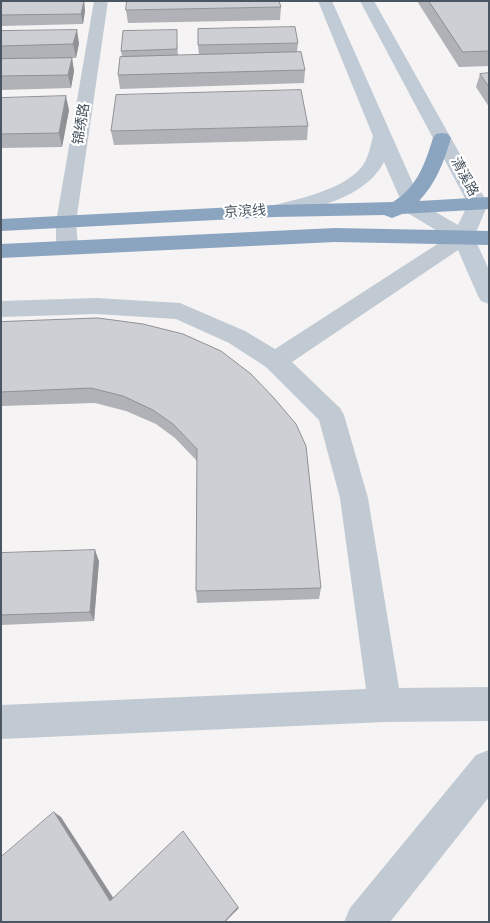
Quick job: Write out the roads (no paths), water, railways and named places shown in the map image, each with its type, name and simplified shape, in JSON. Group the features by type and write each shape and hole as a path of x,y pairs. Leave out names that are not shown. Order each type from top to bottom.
{"highway":[{"path":"335,235 373,222 407,206 429,179 442,138"},
{"name":"京滨线","path":"1,225 274,211 484,204"},
{"name":"京滨线","path":"1,251 335,235 489,238"}],"street":[{"name":"锦绣路","path":"67,248 66,222 101,1"},
{"path":"325,1 382,136 407,206 463,237 489,296"},
{"name":"清溪路","path":"366,1 442,138 484,204 463,237"},
{"path":"274,211 329,196 347,188 372,166 382,136"},
{"path":"275,361 463,237"},
{"path":"1,309 96,306 180,311 237,337 275,361 331,415 354,498 385,705"},
{"path":"1,722 385,705 489,704"},
{"path":"364,922 489,768"}]}
